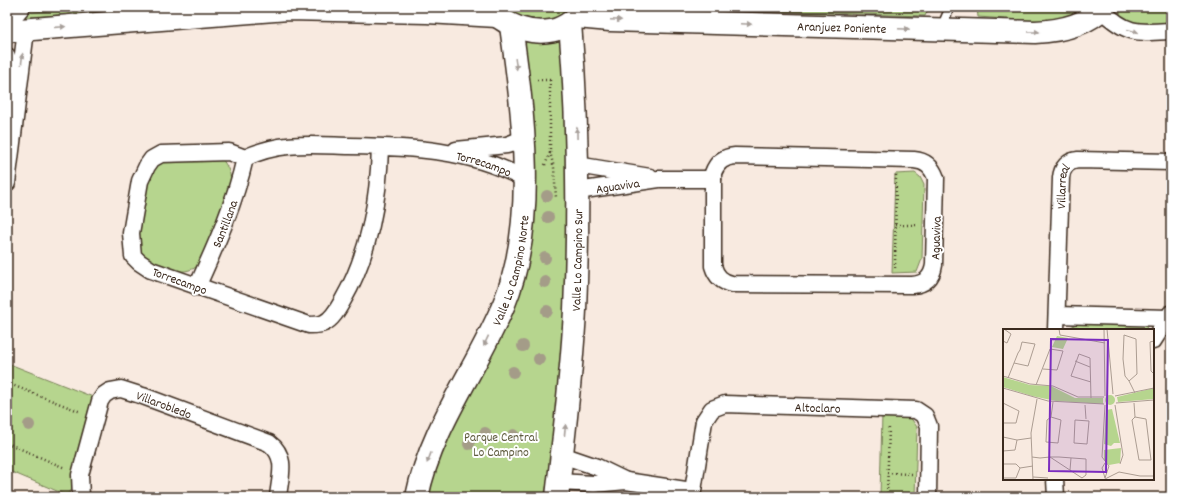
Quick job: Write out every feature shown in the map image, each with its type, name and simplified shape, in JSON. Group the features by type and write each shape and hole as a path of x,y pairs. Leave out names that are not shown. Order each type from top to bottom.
{"street":[{"path":"7,178 16,112 13,29 22,7"},
{"name":"Aranjuez Poniente","path":"577,15 610,20 1048,32 1074,26 1103,8 1122,27 1131,31 1140,33 1171,31"},
{"path":"13,29 288,9 429,10 499,16 522,30 547,32 559,28 577,15"},
{"name":"Valle Lo Campino Sur","path":"558,489 575,310 577,165 574,79 577,15"},
{"name":"Valle Lo Campino Norte","path":"417,497 427,463 439,431 484,347 504,304 512,281 523,222 523,139 518,78 499,16"},
{"path":"7,56 12,97 16,112"},
{"name":"Torrecampo","path":"380,147 374,204 361,258 339,307 324,323 309,325 197,287 150,270 133,256 131,233 140,181 152,159 161,154 229,152 245,158 259,152 282,146 380,147 442,151 500,146 523,139"},
{"name":"Torrecampo","path":"442,151 495,165 524,179"},
{"name":"Aguaviva","path":"735,156 897,160 920,161 926,163 934,172 936,178 934,265 931,275 923,283 918,285 732,284 722,281 715,272 713,266 713,179 713,173 719,162 724,158 735,156"},
{"name":"Santillana","path":"197,287 222,228 240,179 245,158"},
{"name":"Villarreal","path":"1169,315 1057,322 1061,178 1065,165 1078,160 1171,162"},
{"name":"Aguaviva","path":"577,165 659,179"},
{"name":"Aguaviva","path":"577,191 659,179 713,179"},
{"name":"Villarreal","path":"1154,339 1169,315"},
{"name":"Villarobledo","path":"81,497 80,475 94,418 104,395 110,391 121,390 143,396 269,443 276,448 281,458 278,497"},
{"name":"Altoclaro","path":"562,455 597,467 626,481 692,494 704,421 712,409 718,406 725,404 916,410 928,420 930,431 928,497"},
{"path":"1056,490 1064,480"},
{"name":"Altoclaro","path":"558,489 626,481"}],"lane":[{"path":"937,30 944,22 950,7"}],"path":[{"path":"518,78 550,80 574,79"},
{"path":"550,80 550,152"},
{"path":"894,285 897,160"},
{"path":"895,225 935,225"},
{"path":"7,383 94,418"},
{"path":"886,497 890,408"},
{"path":"7,443 80,475"},
{"path":"887,473 929,475"}],"green space":[{"path":"99,7 163,7 7,19 7,14"},
{"path":"504,7 571,7 555,18 538,21 520,17"},
{"path":"633,7 929,7 925,16"},
{"path":"977,7 1089,7 1073,16 1034,21 978,17"},
{"path":"1118,7 1171,7 1171,27 1136,26 1122,19"},
{"name":"Parque Central Lo Campino","path":"570,33 568,310 554,451 544,497 421,497 442,439 521,284 519,37"},
{"path":"221,158 229,172 231,188 200,264 193,269 176,271 147,260 138,246 137,236 143,198 154,168 161,161"},
{"path":"915,173 920,177 924,185 922,259 917,272 892,273 895,174"},
{"path":"1140,323 1146,326 1147,329 1068,329 1076,324"},
{"path":"7,363 93,397 76,466 72,489 69,493 64,494 7,470"},
{"path":"882,414 910,417 917,427 915,497 880,497"}]}
